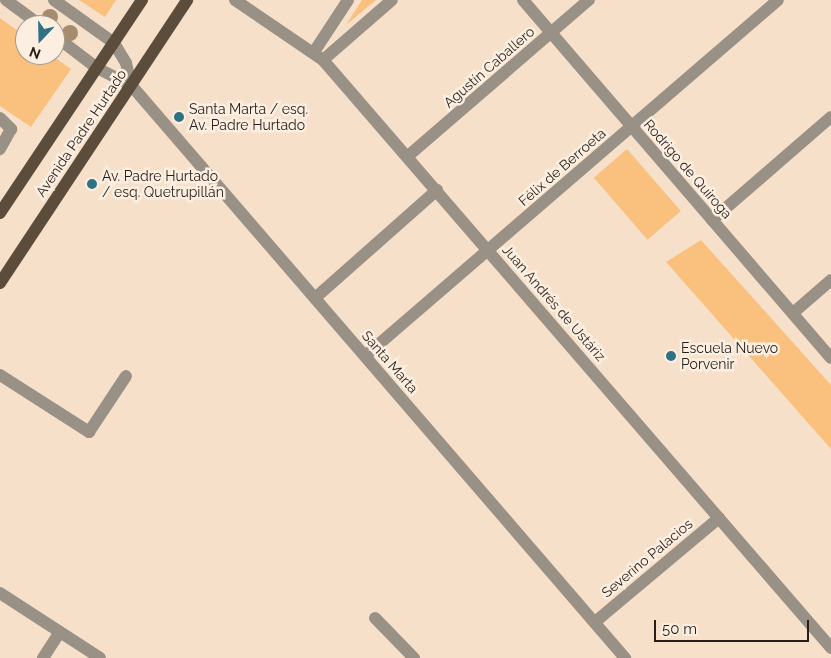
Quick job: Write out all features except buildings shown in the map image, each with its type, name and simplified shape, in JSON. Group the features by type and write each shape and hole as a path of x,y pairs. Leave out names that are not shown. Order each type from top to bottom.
{"main road":[{"name":"Avenida Padre Hurtado","path":"0,213 142,0"},
{"name":"Avenida Padre Hurtado","path":"0,283 187,0"}],"street":[{"path":"6,0 26,15"},
{"name":"Santa Marta","path":"54,0 114,43 126,64 131,85"},
{"name":"Juan Andrés de Ustáriz","path":"235,0 318,56 408,156 831,648"},
{"path":"318,56 348,0"},
{"path":"318,56 392,0"},
{"name":"Rodrigo de Quiroga","path":"523,0 831,358"},
{"name":"Agustín Caballero","path":"408,156 590,0"},
{"name":"Félix de Berroeta","path":"365,356 778,0"},
{"name":"Santa Marta","path":"65,44 97,68 131,85 625,658"},
{"path":"0,118 11,129 0,149"},
{"path":"712,220 831,118"},
{"path":"315,298 437,190"},
{"path":"793,313 831,280"},
{"path":"0,375 89,432 126,376"},
{"name":"Severino Palacios","path":"594,622 719,518"},
{"path":"0,592 100,658"},
{"path":"375,618 414,658"},
{"path":"43,658 60,632"}],"shaded area":[{"path":"79,0 116,0 105,17"},
{"path":"362,0 376,0 346,25"},
{"path":"0,18 15,29 15,65 65,65 71,69 31,127 0,106"},
{"path":"627,149 681,211 648,240 594,178"},
{"path":"701,240 831,385 831,449 666,262"}],"place":[{"name":"Santa Marta / esq. Av. Padre Hurtado","path":"179,117"},
{"name":"Av. Padre Hurtado / esq. Quetrupillán","path":"92,184"},
{"name":"Escuela Nuevo Porvenir","path":"671,356"}]}
